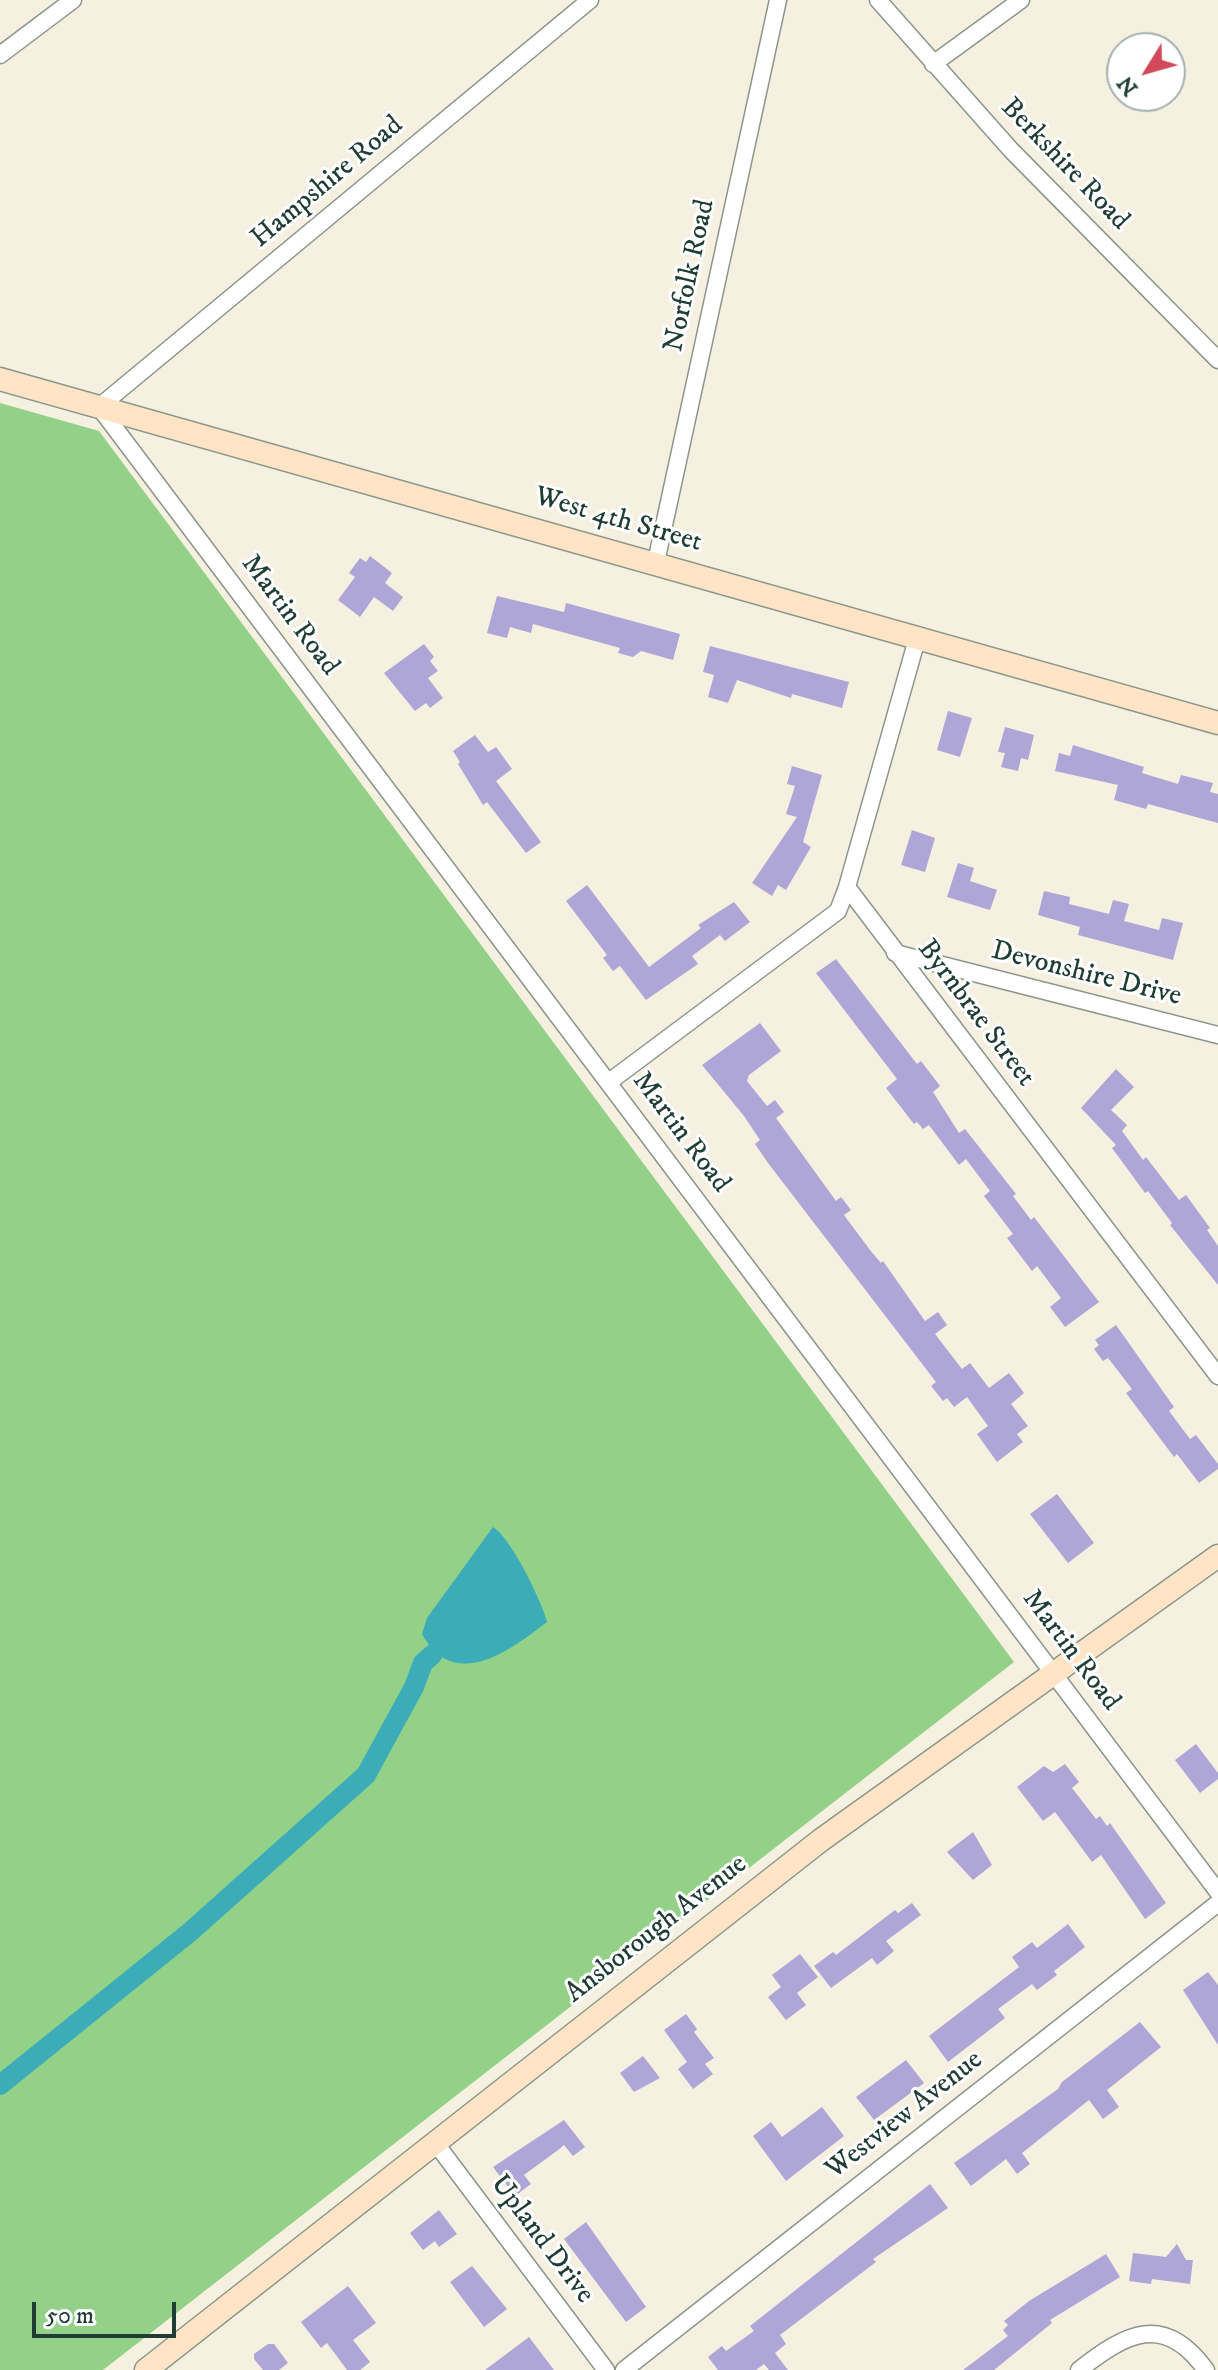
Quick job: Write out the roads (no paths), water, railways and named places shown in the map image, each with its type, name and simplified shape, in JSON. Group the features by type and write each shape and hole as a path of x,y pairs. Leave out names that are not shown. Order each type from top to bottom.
{"main road":[{"name":"West 4th Street","path":"0,379 1218,723"},
{"name":"Ansborough Avenue","path":"146,2370 821,1840 1218,1556"}],"street":[{"path":"0,55 73,0"},
{"name":"Hampshire Road","path":"99,407 590,0"},
{"name":"Norfolk Road","path":"656,562 778,0"},
{"name":"Berkshire Road","path":"878,0 1011,150 1218,360"},
{"path":"933,64 1021,0"},
{"name":"Martin Road","path":"99,407 1218,1892"},
{"path":"609,1082 838,911 917,639"},
{"name":"Byrnbrae Street","path":"847,887 1218,1376"},
{"name":"Devonshire Drive","path":"895,953 1218,1035"},
{"name":"Westview Avenue","path":"624,2370 1218,1903"},
{"name":"Upland Drive","path":"434,2141 606,2370"},
{"path":"1079,2370 1117,2341 1143,2333 1185,2345 1206,2370"}],"water":[{"path":"493,1527 516,1556 539,1599 547,1622 516,1645 482,1661 465,1664 450,1661 435,1651 422,1634 427,1618"}],"waterway":[{"path":"0,2085 190,1932 366,1775 414,1687 423,1663 433,1654"}]}
